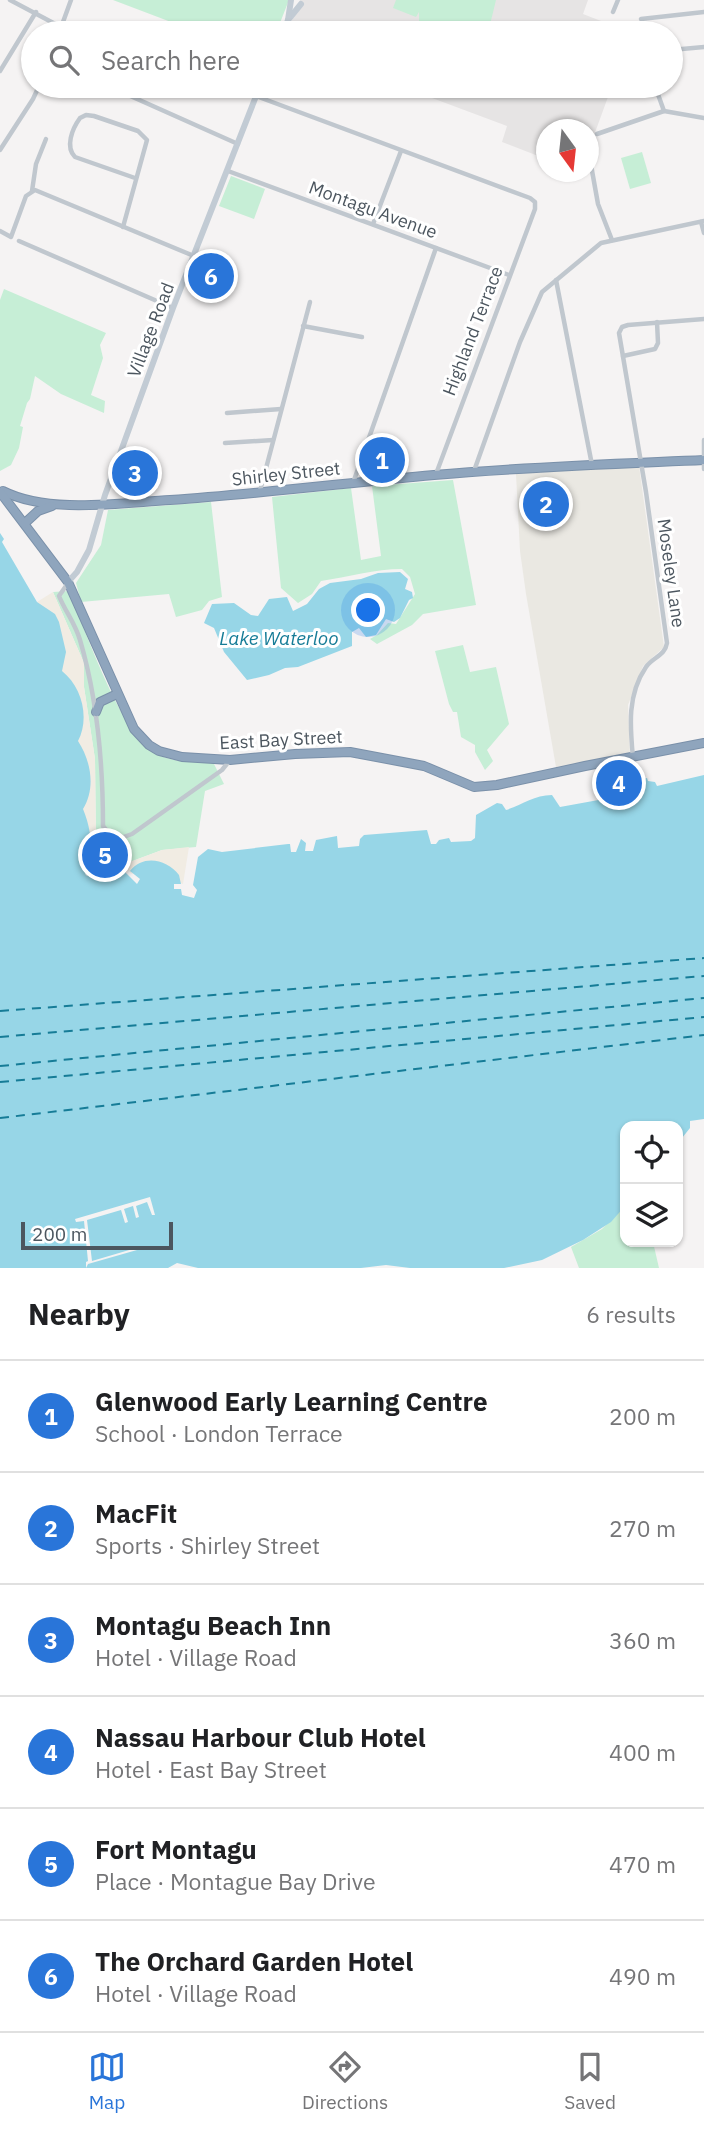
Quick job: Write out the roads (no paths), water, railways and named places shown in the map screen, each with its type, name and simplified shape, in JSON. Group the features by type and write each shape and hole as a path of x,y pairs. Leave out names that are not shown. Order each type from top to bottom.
{"highway":[{"name":"Shirley Street","path":"0,491 30,502 55,505 102,503 259,494 473,472 704,460"},
{"name":"East Bay Street","path":"0,491 68,582 134,729 149,745 159,751 182,757 230,760 350,752 424,766 474,788 704,743"},
{"path":"25,523 38,511 55,505"},
{"path":"96,712 100,702 117,694"}],"main road":[{"path":"288,20 290,0 303,2"},
{"path":"288,20 303,2"},
{"name":"Village Road","path":"68,582 89,550 102,503 173,308 256,98"}],"street":[{"path":"10,0 48,21"},
{"path":"63,21 71,0"},
{"path":"613,12 618,0"},
{"path":"31,21 36,12"},
{"path":"641,19 704,12"},
{"path":"0,71 21,37"},
{"path":"683,49 704,47"},
{"path":"0,150 33,98"},
{"path":"134,98 238,144"},
{"path":"278,98 401,151 373,224"},
{"path":"659,98 664,111"},
{"path":"599,133 664,111 704,118"},
{"path":"123,227 146,147 145,136 94,116 86,115 80,118 69,144 71,153 75,157 135,178"},
{"path":"0,231 11,237 26,197 32,191 36,164 46,139"},
{"name":"Highland Terrace","path":"401,151 532,199 535,207 435,475"},
{"name":"Montagu Avenue","path":"228,172 509,275"},
{"path":"594,182 598,204 612,240"},
{"path":"32,191 41,192 195,256"},
{"path":"473,472 542,292 594,247 612,240 703,222 704,233"},
{"path":"19,241 173,308"},
{"path":"353,484 436,248"},
{"path":"556,280 592,466"},
{"path":"259,494 310,302"},
{"path":"640,463 618,335 622,327 628,325 704,319"},
{"path":"623,356 655,349 658,343 657,322"},
{"path":"303,326 362,337"},
{"path":"227,413 281,409"},
{"path":"225,443 273,440"},
{"path":"704,440 704,469"},
{"name":"Moseley Lane","path":"633,758 630,704 646,666 664,652 667,643 640,463"},
{"path":"68,582 59,596 80,639 96,712 103,781 103,826 112,837 126,838 139,830 222,770 230,760"}],"water":[{"path":"0,533 4,539 2,542 37,602 55,614 59,622 66,652 62,671 75,685 82,703 83,723 78,741 89,766 91,784 83,809 91,844 91,867 85,874 87,876 119,866 137,884 140,879 130,871 135,866 141,862 162,862 179,875 181,884 174,884 174,889 181,889 182,895 194,898 197,890 193,885 198,857 208,849 222,852 290,844 291,852 296,852 301,839 306,843 305,851 313,851 316,840 337,836 338,848 359,846 364,835 427,830 431,844 449,838 451,842 471,841 475,838 476,815 497,803 502,804 506,810 534,798 552,795 560,807 637,793 638,779 647,778 657,786 704,775 704,1119 690,1121 690,1128 683,1137 683,1121 620,1121 620,1212 611,1222 583,1240 542,1260 504,1268 410,1268 386,1265 361,1268 198,1268 177,1263 168,1268 0,1268"},
{"name":"Lake Waterloo","path":"400,572 408,579 405,589 412,592 413,598 409,600 400,618 394,622 386,619 376,635 366,637 359,628 352,632 352,646 269,675 247,680 224,652 214,628 204,623 212,604 234,603 251,615 258,616 269,599 287,597 293,611 307,604 319,589 330,583 361,579 378,573"}],"place":[{"name":"The Orchard Garden Hotel","path":"211,276"},
{"name":"Glenwood Early Learning Centre","path":"382,460"},
{"name":"Montagu Beach Inn","path":"135,473"},
{"name":"MacFit","path":"546,504"},
{"name":"Nassau Harbour Club Hotel","path":"619,783"},
{"name":"Fort Montagu","path":"105,855"}]}
